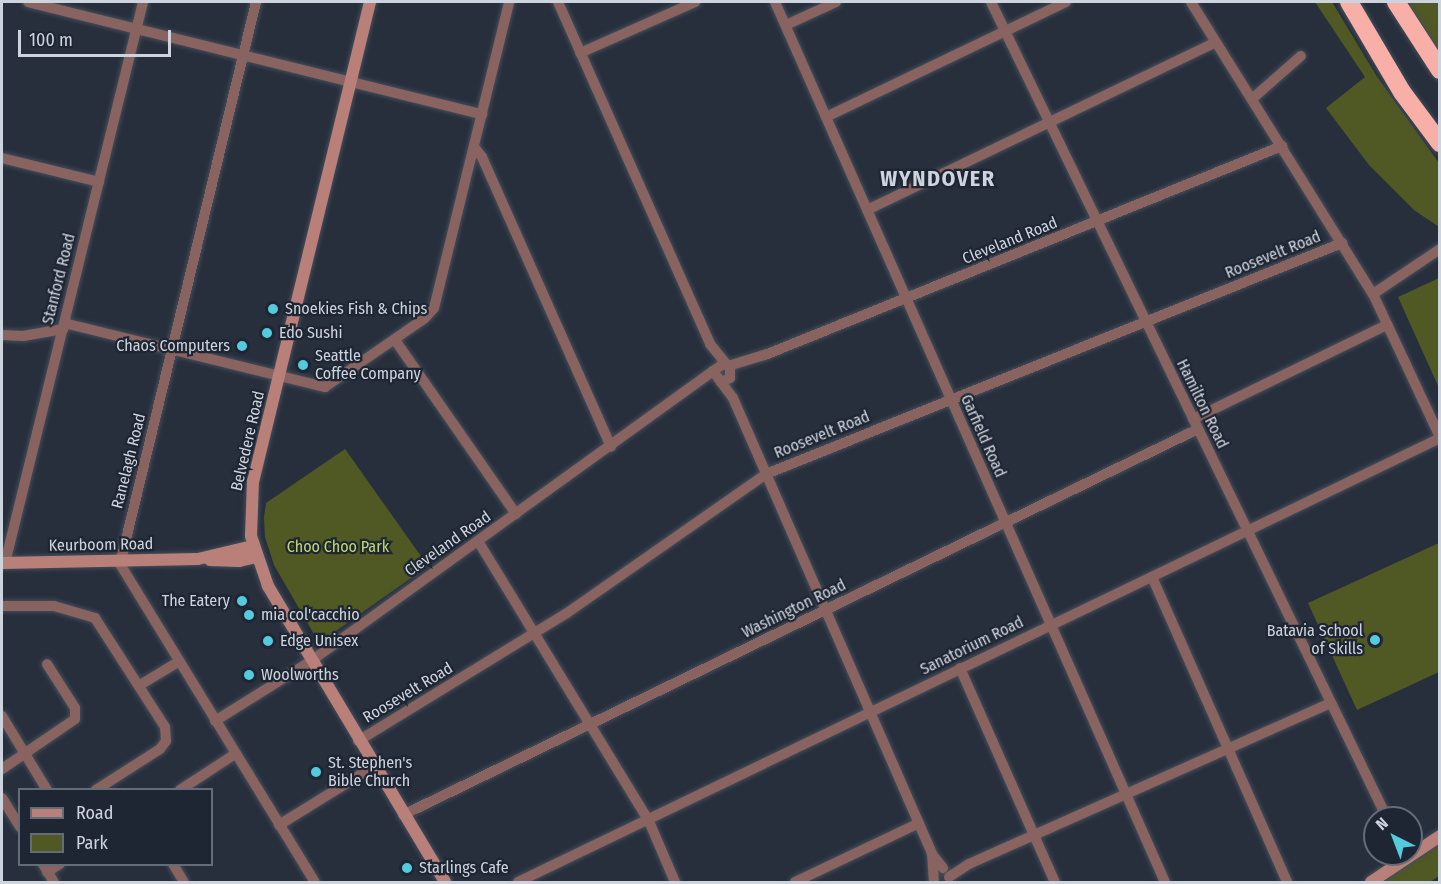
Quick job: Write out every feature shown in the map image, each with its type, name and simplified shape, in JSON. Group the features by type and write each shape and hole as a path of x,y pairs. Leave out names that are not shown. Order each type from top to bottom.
{"highway":[{"path":"1349,2 1402,92 1440,143"},
{"path":"1396,2 1440,70"}],"main road":[{"name":"Belvedere Road","path":"370,2 252,490 254,552 310,661 444,882"},
{"name":"Keurboom Road","path":"3,563 200,559 254,552"},
{"path":"1423,846 1440,836"},
{"path":"1371,882 1393,866"}],"street":[{"path":"28,2 482,114"},
{"name":"Stanford Road","path":"3,563 143,2"},
{"name":"Ranelagh Road","path":"121,561 256,2"},
{"path":"2,335 23,336 63,326 171,348 328,386 395,340 434,308 509,2"},
{"path":"558,2 710,344 940,877 1330,703"},
{"path":"580,53 695,2"},
{"name":"Garfield Road","path":"775,2 1165,882"},
{"path":"786,26 836,2"},
{"name":"Hamilton Road","path":"991,2 1381,806"},
{"path":"826,117 1066,2"},
{"path":"1192,2 1373,294 1440,437"},
{"path":"867,210 1216,42"},
{"path":"1252,99 1301,56"},
{"name":"Cleveland Road","path":"214,721 310,661 695,388 722,373 1282,146"},
{"path":"474,147 482,157 611,447"},
{"path":"2,158 99,182"},
{"name":"Roosevelt Road","path":"358,741 535,634 766,474 1342,243"},
{"path":"1373,294 1440,249"},
{"path":"1193,418 1387,326"},
{"path":"395,340 516,514"},
{"name":"Washington Road","path":"403,815 1198,429"},
{"name":"Sanatorium Road","path":"518,882 1440,437"},
{"path":"478,541 648,819 675,882"},
{"path":"121,561 121,568 315,882"},
{"path":"1152,577 1287,882"},
{"path":"2,606 54,606 95,618 165,727 166,741 156,753 98,788"},
{"path":"138,682 177,659"},
{"path":"2,768 75,719 75,708 47,664"},
{"path":"960,668 1055,882"},
{"path":"2,716 46,788"},
{"path":"182,788 235,754"},
{"path":"279,825 373,767"},
{"path":"2,798 18,824"},
{"path":"795,882 918,823"},
{"path":"174,866 184,882"},
{"path":"45,868 54,882"}],"green space":[{"path":"1315,2 1332,2 1376,75 1439,163 1439,227 1414,210 1369,165 1326,108 1365,77"},
{"path":"1404,2 1439,2 1439,57"},
{"path":"1439,278 1439,388 1398,297"},
{"name":"Choo Choo Park","path":"345,449 428,566 326,638 315,636 274,565 265,537 264,517 266,503"},
{"name":"Batavia School of Skills","path":"1439,543 1439,672 1357,710 1308,603"},
{"path":"1439,838 1439,876 1430,882 1371,882 1396,866 1423,866 1423,848"}],"place":[{"name":"Snoekies Fish & Chips","path":"273,309"},
{"name":"Edo Sushi","path":"267,333"},
{"name":"Chaos Computers","path":"242,346"},
{"name":"Seattle Coffee Company","path":"303,365"},
{"name":"The Eatery","path":"242,601"},
{"name":"mia col'cacchio","path":"249,615"},
{"name":"Batavia School of Skills","path":"1375,640"},
{"name":"Edge Unisex","path":"268,641"},
{"name":"Woolworths","path":"249,675"},
{"name":"St. Stephen's Bible Church","path":"316,772"},
{"name":"Starlings Cafe","path":"407,868"}],"district":[{"name":"WYNDOVER","path":"938,179"}]}
